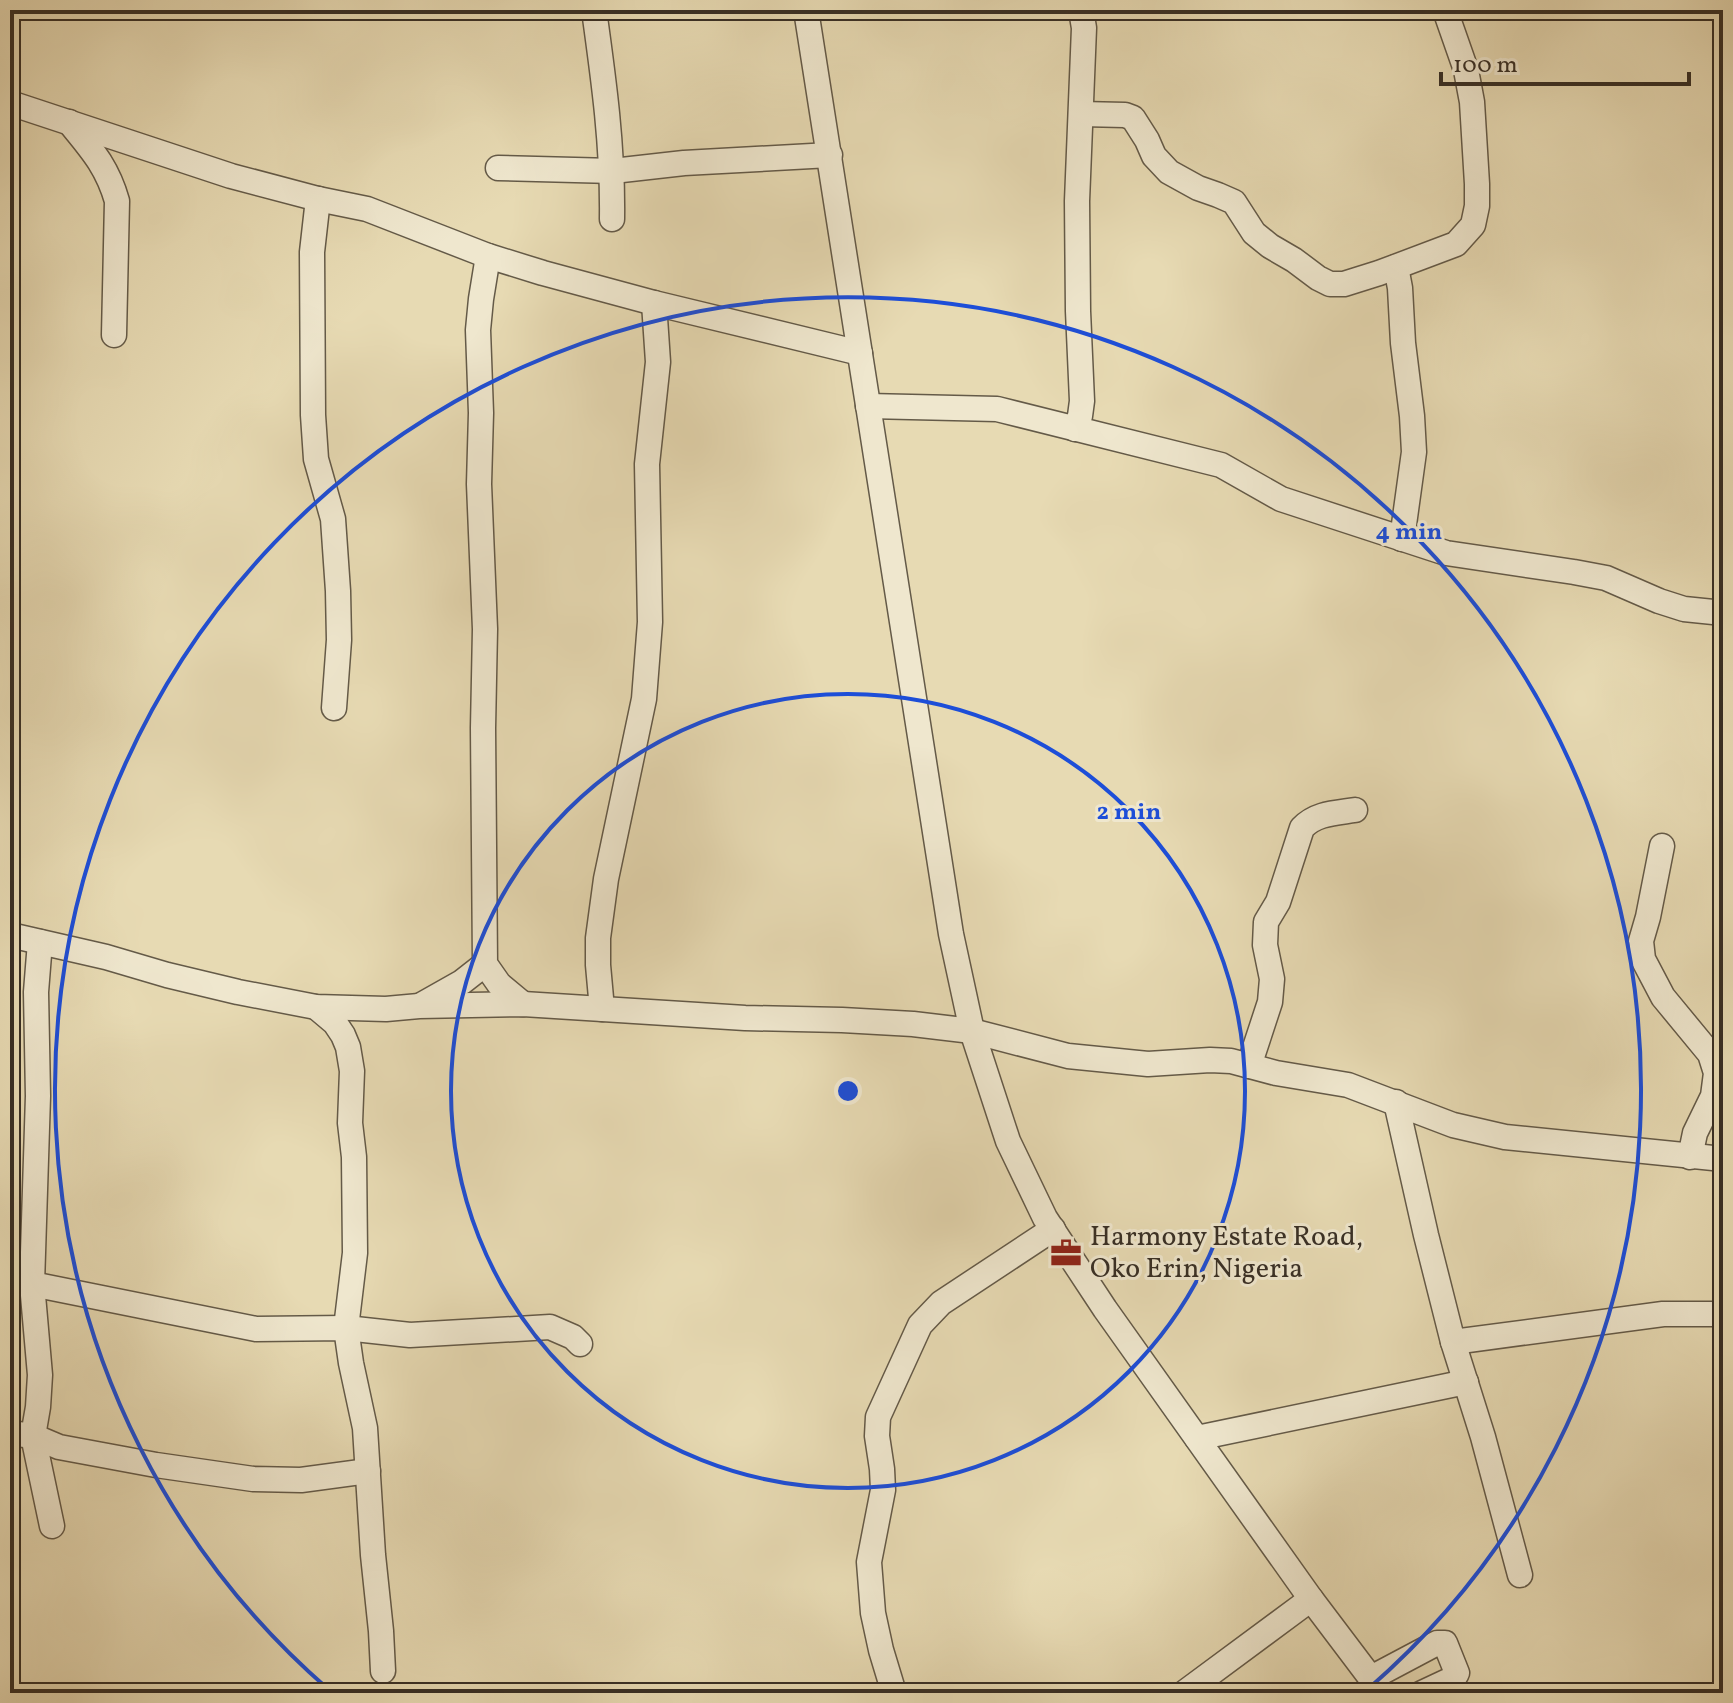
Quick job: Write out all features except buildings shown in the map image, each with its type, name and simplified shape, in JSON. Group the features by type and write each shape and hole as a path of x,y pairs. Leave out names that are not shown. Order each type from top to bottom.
{"street":[{"path":"594,10 609,122 613,171 612,219"},
{"path":"806,10 951,934 972,1031 1008,1141 1045,1218 1105,1309 1311,1599 1377,1685 1437,1643 1445,1643 1457,1673 1454,1678 1422,1693"},
{"path":"1075,429 1082,401 1077,201 1084,28 1081,10"},
{"path":"1081,114 1133,118 1154,156 1169,172 1234,202 1254,233 1318,278 1330,284 1344,284 1456,244 1473,225 1477,184 1472,102 1466,70 1445,10"},
{"path":"10,103 231,176 367,209 488,256 654,303 860,353"},
{"path":"69,122 102,162 112,181 117,201 114,335"},
{"path":"498,168 613,171 684,163 830,155"},
{"path":"318,199 312,252 313,415 316,459 333,519 339,640 334,708"},
{"path":"488,256 478,330 481,413 479,484 485,629 485,964 499,984 523,1004"},
{"path":"1396,267 1414,452 1402,539"},
{"path":"602,1009 598,938 606,879 644,699 650,622 647,464 658,362 654,303"},
{"path":"868,406 997,409 1221,465 1281,499 1446,553 1606,578 1684,609 1723,613"},
{"path":"1249,1066 1270,1002 1272,979 1265,945 1266,922 1278,902 1302,828 1310,820 1324,815 1355,810"},
{"path":"1662,846 1641,941 1643,959 1663,997 1710,1054 1716,1073 1713,1096 1695,1133 1690,1157"},
{"path":"10,935 238,992 316,1007 386,1009 523,1004 745,1018 870,1022 972,1031 1068,1056 1148,1064 1231,1061 1276,1073 1348,1085 1453,1125 1505,1137 1723,1159"},
{"path":"40,942 36,992 38,1096 25,1271 40,1375 38,1407 22,1434 52,1526"},
{"path":"419,1006 462,982 485,964"},
{"path":"316,1007 335,1023 348,1047 352,1071 350,1123 354,1157 355,1253 346,1328 365,1428 383,1671"},
{"path":"348,1047 366,1009"},
{"path":"1396,1102 1453,1342 1483,1437 1520,1575"},
{"path":"894,1693 873,1613 869,1562 883,1490 878,1417 920,1325 941,1303 1053,1229"},
{"path":"25,1271 256,1329 346,1328 410,1335 550,1327 573,1337 580,1344"},
{"path":"1453,1342 1663,1314 1723,1314"},
{"path":"1197,1438 1466,1382"},
{"path":"22,1434 59,1447 253,1479 301,1480 368,1471"},
{"path":"1184,1693 1311,1599"}],"place":[{"name":"Harmony Estate Road, Oko Erin, Nigeria","path":"1066,1253"}]}
